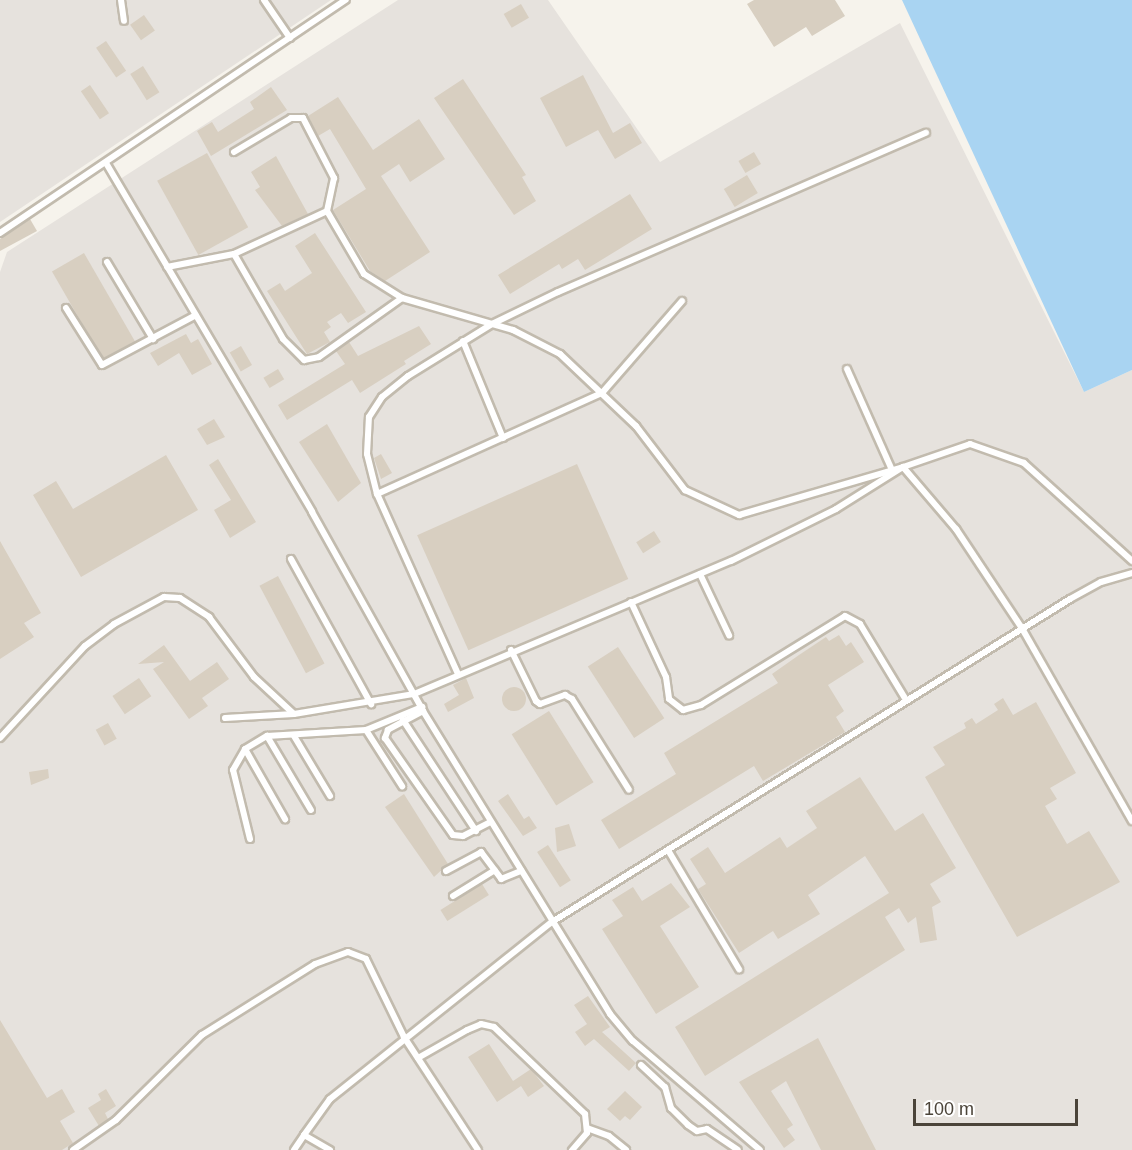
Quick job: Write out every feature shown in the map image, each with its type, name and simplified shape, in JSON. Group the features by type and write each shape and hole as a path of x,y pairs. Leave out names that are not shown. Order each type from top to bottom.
{"lane":[{"path":"121,0 124,21"},
{"path":"264,0 290,38"},
{"path":"0,233 346,0"},
{"path":"234,152 291,118 303,118 334,178 327,211 364,274 402,298 537,339 560,354 636,426 685,490 739,515 891,468 903,467"},
{"path":"458,674 377,494 367,454 369,417 382,397 463,341 492,324 926,133"},
{"path":"105,163 196,315 414,694 521,872 618,1026 760,1150"},
{"path":"167,267 234,254 327,211"},
{"path":"234,254 283,339 304,360 319,357 402,298"},
{"path":"107,262 153,339"},
{"path":"377,494 602,393 682,302"},
{"path":"66,308 102,365 196,315"},
{"path":"463,341 503,438"},
{"path":"847,369 891,468"},
{"path":"225,718 294,714 371,704 414,694 511,650 700,574 836,509 903,467 970,444 1024,463 1132,561"},
{"path":"903,467 956,529 1023,630 1132,821"},
{"path":"291,559 371,704"},
{"path":"294,1150 330,1100 404,1037 552,922 906,700 1101,582 1132,573"},
{"path":"700,574 729,635"},
{"path":"0,738 85,645 114,624 164,597 180,598 209,617 254,677 294,714"},
{"path":"631,602 666,677 669,699 683,710 701,705 845,616 860,624 906,700"},
{"path":"511,650 536,701 540,704 562,696 572,699 629,790"},
{"path":"423,709 403,720 385,738 450,832 456,837 476,831 492,822"},
{"path":"250,839 233,770 245,749 267,736 366,730 423,709"},
{"path":"403,720 476,831"},
{"path":"366,730 402,786"},
{"path":"267,736 311,810"},
{"path":"294,736 330,796"},
{"path":"245,749 285,819"},
{"path":"668,850 739,969"},
{"path":"446,871 481,852 501,879 521,872"},
{"path":"453,896 495,870"},
{"path":"73,1150 116,1120 202,1035 315,964 348,952 366,959 404,1037 478,1150"},
{"path":"418,1058 481,1024 494,1027 578,1102 588,1128 609,1136 626,1150"},
{"path":"641,1065 665,1087 671,1108 688,1125 696,1131 707,1129 738,1150"},
{"path":"572,1150 588,1128"},
{"path":"304,1135 330,1150"}],"shaded area":[{"path":"0,0 331,0 0,222"},
{"path":"398,0 548,0 660,162 900,23 1084,392 1132,370 1132,1150 0,1150 0,272 7,252"}],"water":[{"path":"902,0 1132,0 1132,370 1084,392"}],"building":[{"path":"754,0 835,0 845,16 812,36 806,27 774,47 747,4"},
{"path":"521,4 529,18 512,28 504,14"},
{"path":"144,15 155,31 141,40 130,25"},
{"path":"106,41 126,71 116,78 96,48"},
{"path":"143,66 159,92 147,100 130,74"},
{"path":"583,75 613,133 630,123 642,143 615,159 598,130 566,147 540,98"},
{"path":"463,79 526,175 522,177 536,201 514,215 434,98"},
{"path":"90,85 109,113 100,119 81,91"},
{"path":"271,87 287,110 211,156 197,131 212,122 218,132 254,109 250,102"},
{"path":"338,97 373,150 419,119 445,159 410,182 399,164 381,176 430,252 385,281 370,271 333,210 366,189 330,129 318,136 308,116"},
{"path":"754,152 761,164 745,173 738,161"},
{"path":"207,153 248,227 198,255 157,181"},
{"path":"276,156 308,214 282,226 255,190 260,187 251,172"},
{"path":"747,175 758,193 735,207 724,189"},
{"path":"630,194 652,229 585,270 578,259 562,269 559,264 510,294 498,275"},
{"path":"30,219 37,231 0,251 0,239"},
{"path":"315,233 366,312 348,323 341,313 327,322 331,327 324,332 330,342 307,354 267,291 280,283 285,291 312,273 295,246"},
{"path":"84,253 136,342 103,361 52,272"},
{"path":"419,326 431,344 404,361 406,364 360,393 352,380 287,420 278,405 345,364 336,351 349,342 358,356"},
{"path":"186,334 191,343 198,339 212,364 192,375 179,353 158,366 150,353"},
{"path":"241,346 252,365 241,372 230,352"},
{"path":"278,369 284,379 270,388 263,378"},
{"path":"214,419 225,437 207,445 197,429"},
{"path":"327,424 361,483 338,502 299,442"},
{"path":"381,454 392,473 381,479 374,458"},
{"path":"166,455 198,510 81,577 33,495 56,481 73,509"},
{"path":"218,459 256,522 230,538 214,510 231,500 209,465"},
{"path":"577,464 628,579 468,650 417,535"},
{"path":"654,531 661,542 643,553 636,542"},
{"path":"0,541 41,613 24,623 34,637 0,659"},
{"path":"278,576 324,663 306,673 259,586"},
{"path":"839,635 846,646 851,642 864,662 828,685 844,711 836,717 845,732 763,781 754,766 619,849 601,820 676,774 664,753 778,683 772,674 799,655 826,637 829,641"},
{"path":"164,645 190,681 217,662 229,679 202,698 208,706 189,719 153,669 164,662 138,664"},
{"path":"618,647 664,718 634,738 588,667"},
{"path":"139,678 151,696 125,714 112,696"},
{"path":"466,678 474,698 448,712 444,704 459,695 453,685"},
{"path":"514,687 519,688 525,694 525,704 519,710 514,711 509,710 503,704 502,699 503,694 509,688"},
{"path":"1003,698 1013,715 1036,702 1076,773 1050,788 1057,799 1045,806 1067,844 1089,831 1120,882 1017,937 925,777 945,765 933,747 966,728 964,723 972,718 976,724 998,710 994,704"},
{"path":"549,711 594,782 556,806 512,734"},
{"path":"108,723 117,739 104,746 96,730"},
{"path":"48,769 49,778 31,785 29,772"},
{"path":"860,777 895,831 923,813 956,868 930,884 941,902 932,907 937,940 920,943 916,917 908,923 899,908 885,917 905,950 705,1076 675,1027 889,893 865,856 808,895 820,914 778,939 773,931 739,953 698,889 706,884 690,859 708,847 725,873 780,837 787,848 817,828 806,811"},
{"path":"404,794 448,864 434,877 385,807"},
{"path":"508,794 524,819 529,816 537,828 523,836 498,801"},
{"path":"569,824 576,846 557,852 555,828"},
{"path":"548,845 571,880 560,887 537,852"},
{"path":"671,883 690,907 660,926 699,987 656,1014 602,929 623,916 612,900 633,887 642,901"},
{"path":"482,884 489,895 447,921 440,910"},
{"path":"588,996 610,1027 602,1032 636,1063 629,1071 594,1039 585,1046 575,1032 587,1024 574,1005"},
{"path":"0,1020 47,1098 62,1089 75,1112 60,1121 73,1143 62,1150 0,1150"},
{"path":"818,1038 876,1150 821,1150 786,1081 771,1091 793,1125 787,1129 795,1140 784,1148 739,1082"},
{"path":"489,1044 513,1081 531,1069 544,1086 528,1097 521,1086 497,1102 468,1057"},
{"path":"106,1089 116,1106 105,1113 108,1119 99,1126 88,1108 101,1100 98,1094"},
{"path":"625,1091 642,1107 630,1120 625,1116 620,1121 607,1109"}]}
